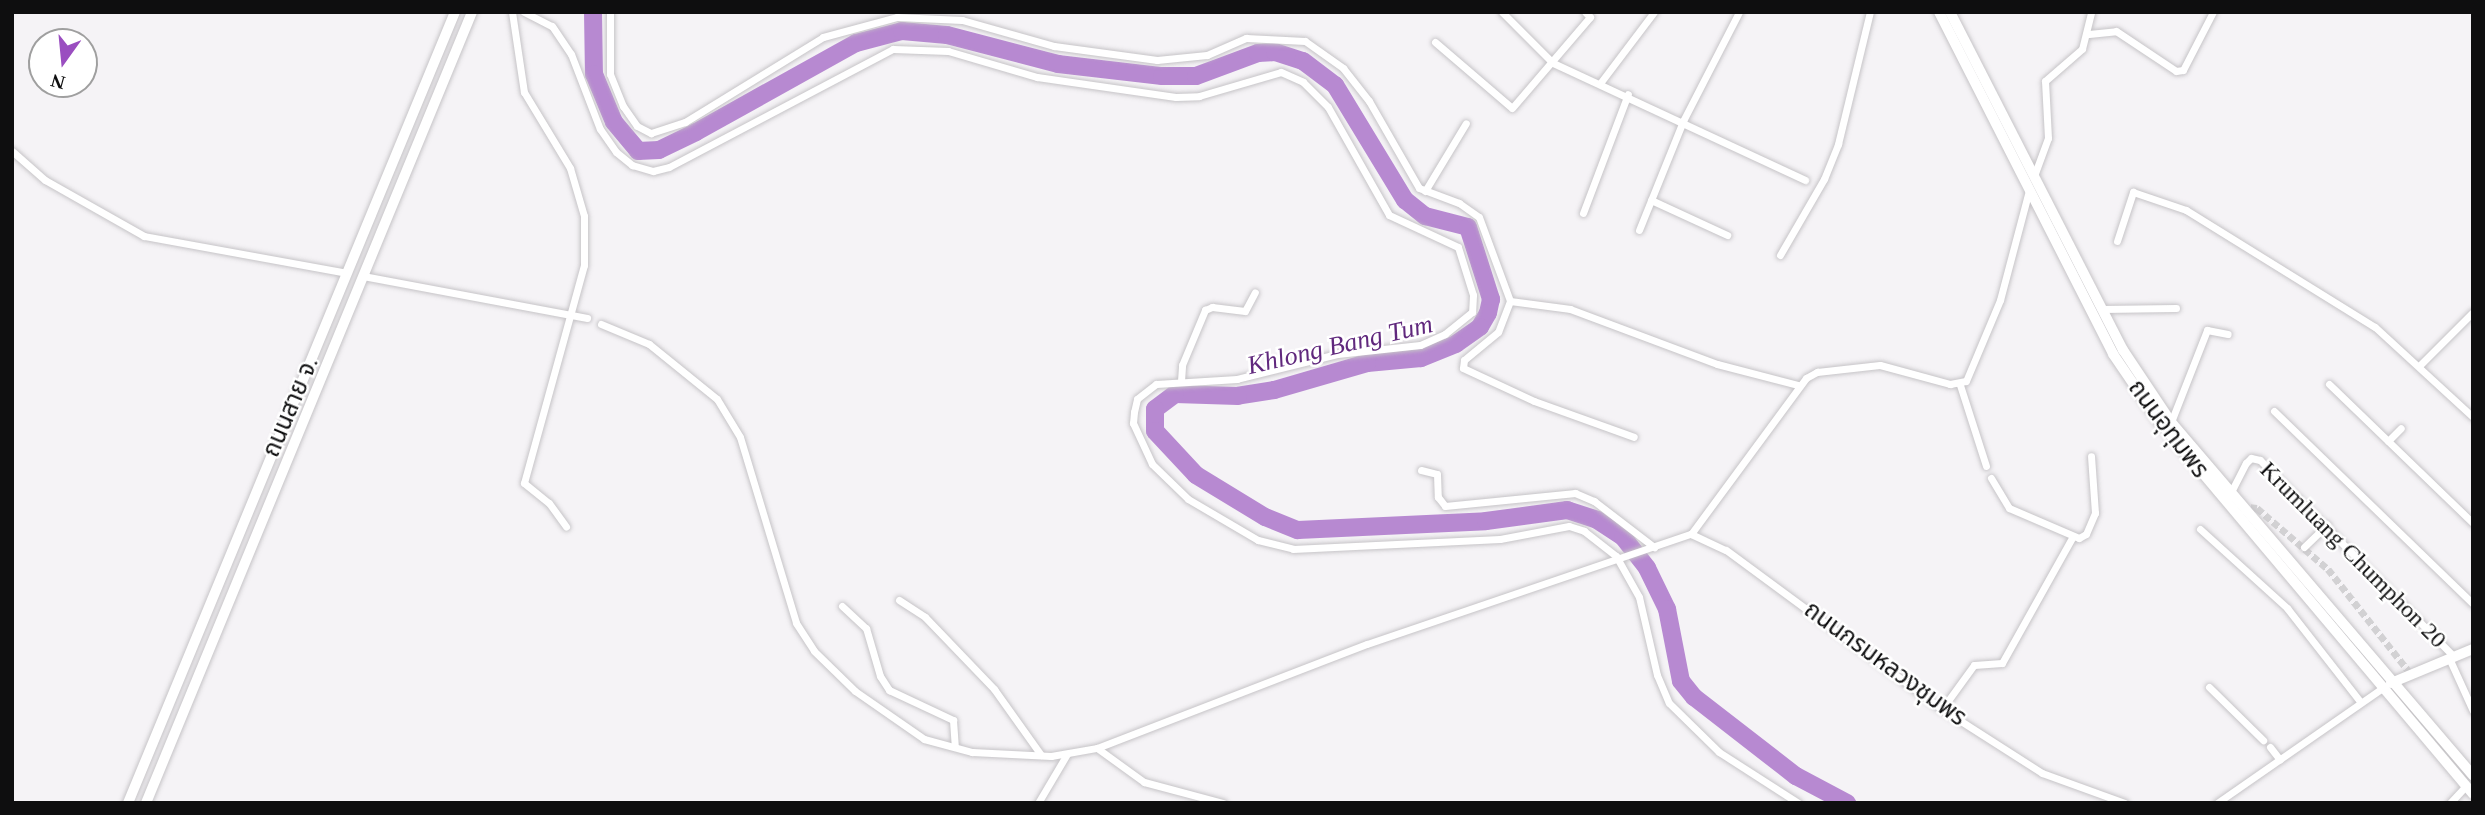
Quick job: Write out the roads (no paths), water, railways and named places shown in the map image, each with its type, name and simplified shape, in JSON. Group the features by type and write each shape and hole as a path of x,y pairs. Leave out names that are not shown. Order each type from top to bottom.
{"main road":[{"name":"ถนนสาย จ.","path":"128,803 455,12"},
{"name":"ถนนสาย จ.","path":"146,803 472,12"},
{"path":"347,273 363,276"}],"street":[{"path":"512,12 524,92 570,168 584,216 584,265 524,483 549,503 566,526"},
{"path":"524,12 552,26 571,54 600,129 616,152 632,165 653,171 669,167 893,49 948,51 1037,78 1176,97 1199,96 1258,76 1282,72 1292,75 1328,107 1389,215 1458,247 1473,295 1472,312 1445,334 1420,345 1337,354 1237,379 1156,384 1137,399 1133,423 1158,474 1188,499 1258,540 1293,549 1500,539 1569,526 1594,538 1619,561 1639,597 1657,675 1668,703 1719,752 1798,803"},
{"path":"610,12 610,74 623,106 638,126 651,133 685,122 823,37 897,17 962,20 1054,46 1157,60 1207,55 1246,38 1305,41 1343,68 1369,101 1411,178 1425,191 1459,203 1479,217 1510,301 1498,332 1464,360 1464,368 1534,401 1634,437"},
{"path":"1502,12 1553,63 1629,94 1805,180"},
{"path":"1435,42 1512,108 1553,63 1590,16 1585,12"},
{"path":"1601,82 1654,12"},
{"path":"1639,230 1683,121 1740,12"},
{"path":"1780,255 1824,179 1838,144 1870,12"},
{"name":"ถนนอุทุมพร","path":"1939,12 2113,354 2158,420 2469,790"},
{"name":"ถนนอุทุมพร","path":"1950,12 2123,350 2171,422 2473,775"},
{"path":"1960,385 1970,376 1992,324 2029,190 2048,138 2045,81 2077,55 2089,34 2091,12"},
{"path":"2089,34 2116,32 2176,71 2183,70 2213,12"},
{"path":"1583,213 1629,94"},
{"path":"1425,191 1466,123"},
{"path":"12,151 45,180 144,236 347,273"},
{"path":"2118,242 2133,192 2186,210 2342,303 2419,366 2473,417"},
{"path":"1651,200 1727,235"},
{"path":"363,276 573,312 587,318"},
{"path":"1181,381 1182,365 1205,310 1245,311 1255,292"},
{"path":"1510,301 1570,309 1717,364 1798,385"},
{"path":"2102,309 2176,308"},
{"path":"2419,366 2473,312"},
{"path":"2465,320 2473,327"},
{"path":"601,324 649,344 717,399 740,438 782,587 796,623 814,652 855,691 925,739 955,747 1041,755 1067,754 1097,748 1367,644 1619,561 1691,534 1709,505 1780,417 1798,385 1817,372 1880,365 1960,385"},
{"path":"2171,422 2207,330 2228,334"},
{"path":"2329,384 2473,523"},
{"path":"1960,385 1986,466"},
{"path":"2274,411 2473,604"},
{"path":"2388,441 2401,428"},
{"path":"1991,478 2009,508 2072,538 2086,534 2095,513 2091,456"},
{"name":"Krumluang Chumphon 20","path":"2230,494 2246,463 2255,457 2327,525 2451,657 2473,711"},
{"path":"1422,470 1437,474 1438,497 1445,506 1575,493 1594,501 1651,549"},
{"path":"2304,547 2327,525"},
{"path":"2200,529 2287,608 2359,700"},
{"name":"ถนนกรมหลวงชุมพร","path":"1691,534 1726,550 1942,709 2042,773 2125,803"},
{"path":"1942,709 1974,665 2001,663 2072,538"},
{"path":"899,600 925,617 994,689 1041,755"},
{"path":"842,606 866,628 880,676 889,690 953,720 955,747"},
{"path":"2217,803 2280,760 2359,700 2395,681 2473,649"},
{"path":"2209,687 2263,740"},
{"path":"2270,747 2280,760"},
{"path":"1097,748 1143,782 1223,803"},
{"path":"1038,803 1067,754"},
{"path":"2450,803 2469,790"}],"waterway":[{"name":"Khlong Bang Tum","path":"593,12 594,74 614,122 638,151 659,150 696,132 856,43 902,31 947,35 1058,64 1162,76 1196,76 1258,53 1275,52 1303,61 1335,85 1405,200 1425,216 1468,227 1491,299 1488,313 1480,327 1456,344 1421,358 1367,363 1274,390 1238,396 1175,394 1155,409 1155,431 1196,475 1265,517 1298,530 1486,521 1567,510 1597,520 1623,537 1647,568 1667,609 1681,681 1694,697 1796,776 1847,803"}],"tunnel":[{"path":"2240,506 2257,508 2328,569 2411,674"}]}
